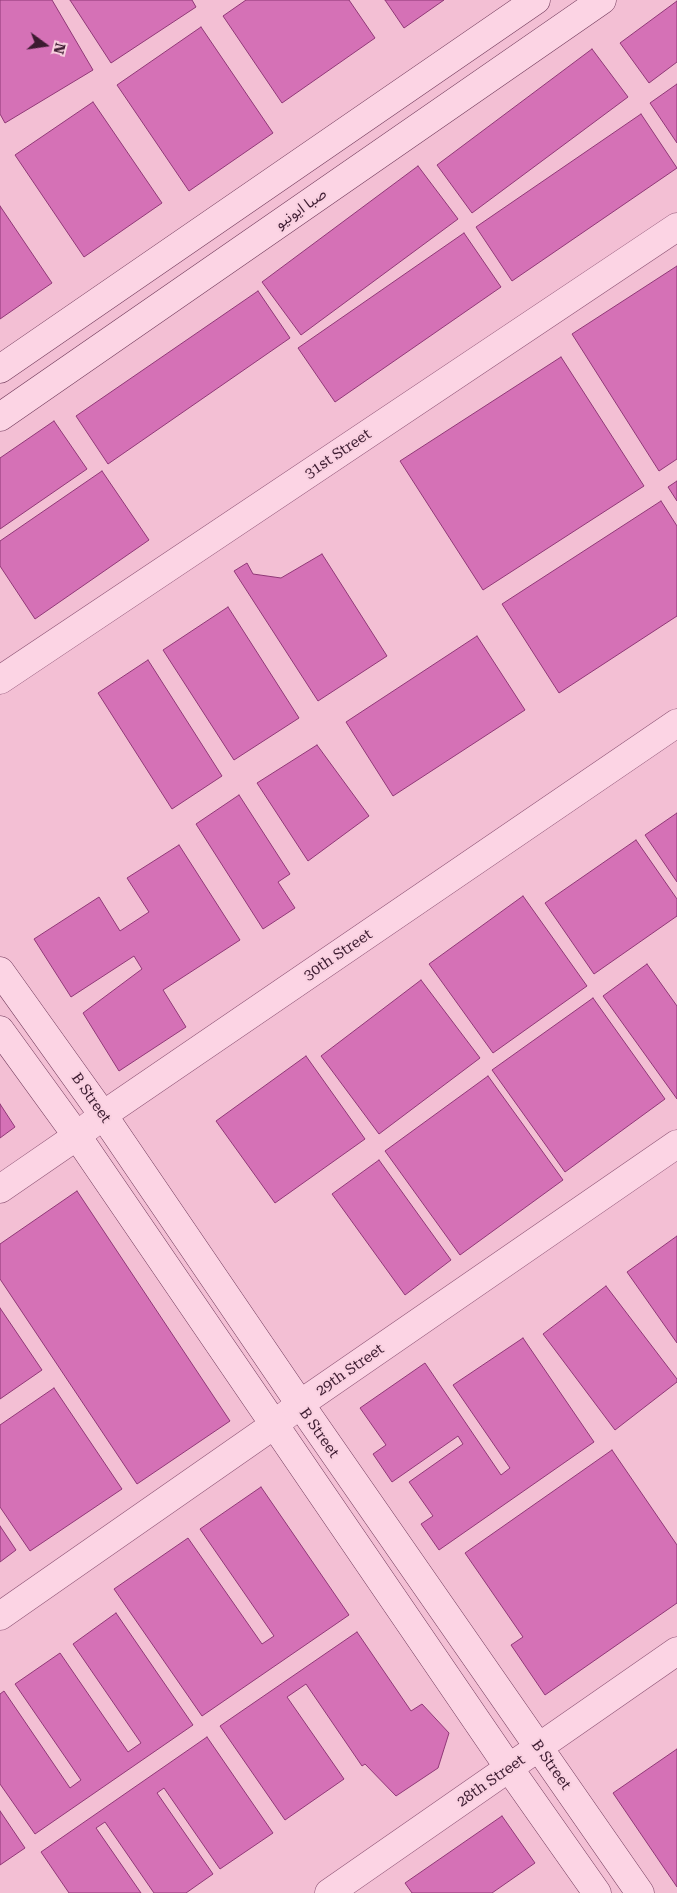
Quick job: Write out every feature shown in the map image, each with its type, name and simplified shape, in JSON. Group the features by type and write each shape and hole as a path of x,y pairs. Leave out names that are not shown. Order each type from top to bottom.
{"street":[{"path":"0,369 536,0"},
{"name":"صبا ایونیو","path":"0,417 602,0"},
{"name":"31st Street","path":"0,680 677,228"},
{"name":"30th Street","path":"0,1190 77,1136 103,1115 677,723"},
{"name":"B Street","path":"0,971 103,1115 300,1404 640,1893"},
{"path":"0,1030 77,1136 597,1893"},
{"name":"29th Street","path":"0,1616 274,1425 300,1404 677,1144"},
{"name":"28th Street","path":"329,1893 677,1651"}],"building":[{"path":"0,0 52,0 93,70 5,123 0,114"},
{"path":"70,0 192,0 196,7 111,63"},
{"path":"246,0 349,0 375,38 282,103 223,16"},
{"path":"385,0 444,0 404,28"},
{"path":"677,1 677,62 649,83 620,43"},
{"path":"201,27 273,133 189,191 117,85"},
{"path":"592,49 628,97 472,213 437,165"},
{"path":"677,84 677,143 650,103"},
{"path":"93,102 162,203 84,257 15,155"},
{"path":"641,114 677,168 512,281 476,227"},
{"path":"418,166 458,219 301,335 262,282"},
{"path":"0,206 52,283 0,319"},
{"path":"464,233 501,287 335,402 298,348"},
{"path":"677,266 677,459 659,471 572,334"},
{"path":"258,291 290,338 108,464 76,416"},
{"path":"561,357 644,486 483,590 400,461"},
{"path":"54,421 87,469 0,529 0,458"},
{"path":"102,471 149,540 35,619 0,566 0,541"},
{"path":"677,481 677,501 668,487"},
{"path":"661,501 677,526 677,616 559,693 502,604"},
{"path":"322,554 387,656 318,701 234,571 247,563 253,574 281,578"},
{"path":"228,607 299,718 234,760 163,650"},
{"path":"477,636 525,710 393,796 346,722"},
{"path":"148,660 222,776 172,809 98,693"},
{"path":"317,745 369,816 308,861 257,783"},
{"path":"239,795 290,874 278,882 295,908 263,929 196,824"},
{"path":"677,813 677,882 645,835"},
{"path":"636,840 677,899 677,916 594,974 545,903"},
{"path":"179,845 240,940 163,990 186,1027 119,1071 83,1013 142,969 134,956 71,997 34,939 99,897 120,931 149,912 127,878"},
{"path":"523,896 587,986 493,1053 429,964"},
{"path":"647,964 677,1006 677,1099 603,996"},
{"path":"421,980 480,1058 379,1134 321,1056"},
{"path":"593,998 665,1099 565,1172 492,1070"},
{"path":"306,1056 365,1139 275,1203 216,1121"},
{"path":"488,1076 563,1180 460,1255 385,1151"},
{"path":"0,1104 15,1127 0,1138"},
{"path":"379,1160 451,1260 405,1295 332,1194"},
{"path":"77,1191 230,1421 137,1484 0,1279 0,1244"},
{"path":"677,1236 677,1343 627,1272"},
{"path":"606,1286 677,1379 677,1382 615,1430 543,1334"},
{"path":"0,1308 42,1370 0,1399"},
{"path":"523,1338 594,1442 439,1550 421,1524 433,1516 409,1482 463,1444 458,1436 392,1482 373,1454 386,1445 360,1408 425,1363 501,1475 510,1468 453,1385"},
{"path":"54,1388 122,1489 30,1551 0,1507 0,1425"},
{"path":"612,1450 677,1545 677,1603 545,1695 511,1645 523,1637 465,1553"},
{"path":"261,1487 349,1615 202,1716 114,1589 188,1538 262,1644 274,1636 200,1529"},
{"path":"0,1526 16,1550 0,1562"},
{"path":"116,1613 193,1725 35,1834 0,1784 0,1694 4,1691 70,1788 81,1780 15,1684 60,1653 128,1752 141,1743 73,1644"},
{"path":"357,1632 411,1711 422,1704 449,1733 438,1768 396,1796 365,1764 362,1766 306,1684 287,1697 344,1779 285,1820 220,1726"},
{"path":"207,1737 273,1833 220,1869 164,1788 157,1793 213,1874 186,1893 154,1893 105,1822 96,1828 141,1893 69,1893 41,1852"},
{"path":"677,1749 677,1887 613,1793"},
{"path":"0,1811 25,1848 0,1865"},
{"path":"502,1816 535,1863 492,1893 412,1893 405,1883"}]}
